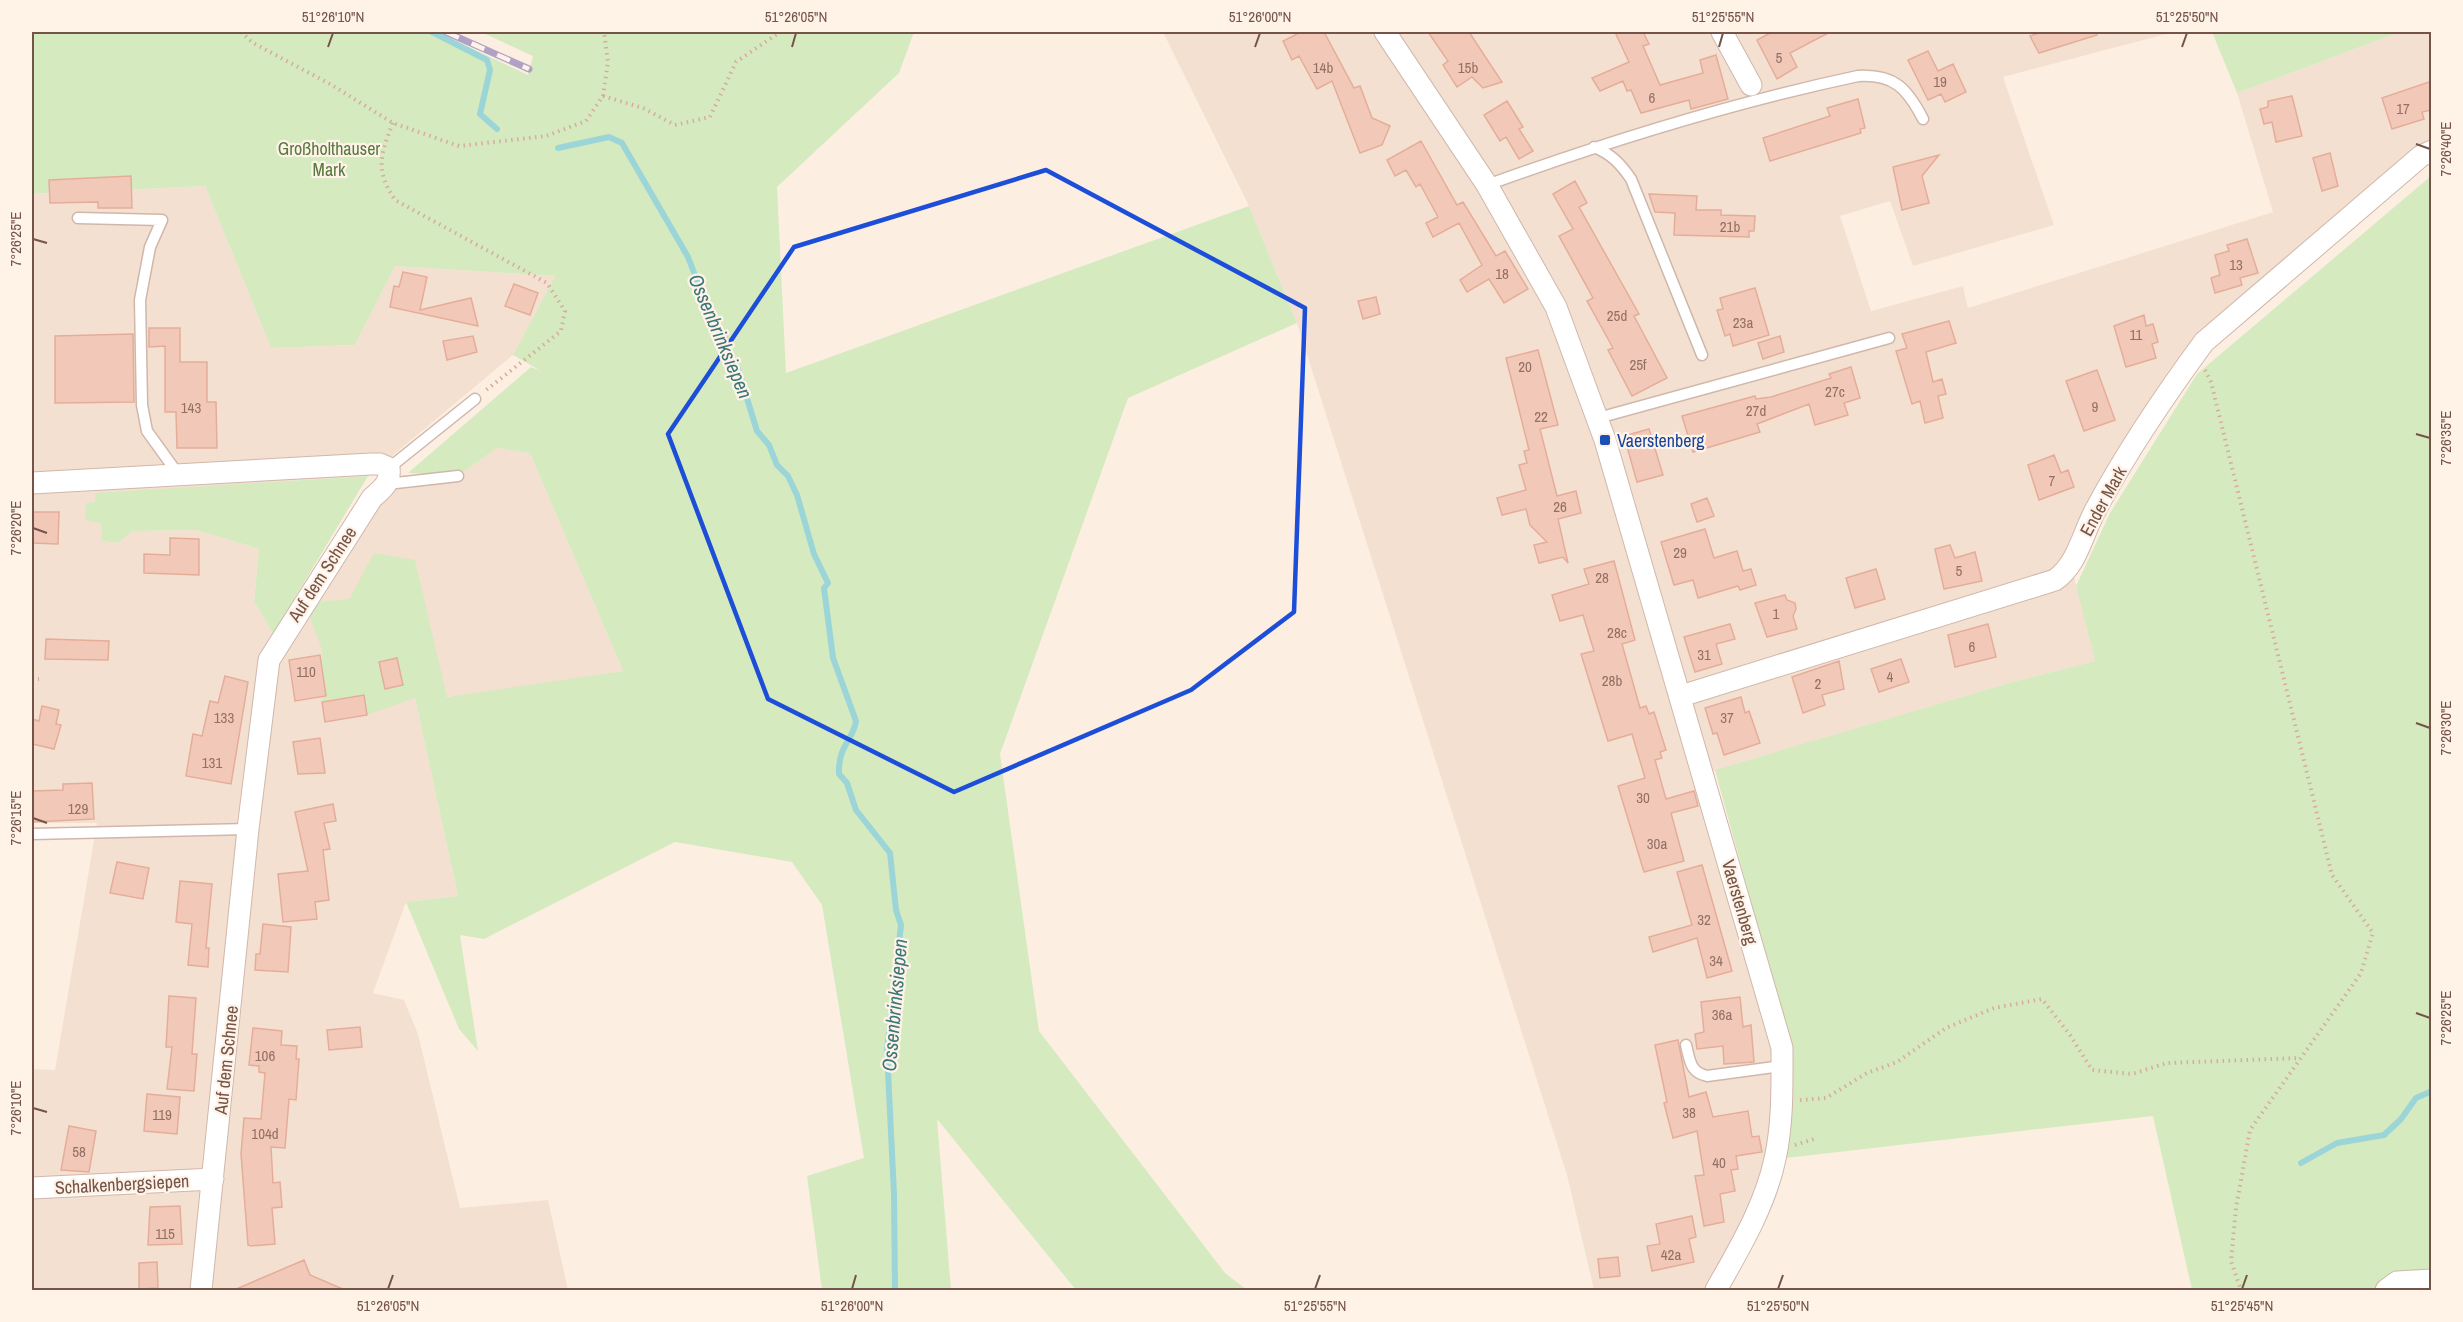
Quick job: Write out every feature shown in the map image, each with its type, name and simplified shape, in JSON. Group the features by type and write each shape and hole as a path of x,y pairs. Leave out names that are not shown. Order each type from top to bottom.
{"street":[{"name":"Vaerstenberg","path":"1385,32 1487,184 1556,307 1598,418 1782,1048 1782,1101 1775,1160 1764,1197 1716,1290"},
{"path":"1722,32 1751,85"},
{"name":"Ender Mark","path":"1681,696 2055,580 2067,572 2095,510 2196,352 2228,321 2421,156 2432,151"},
{"path":"32,483 380,464 388,476"},
{"name":"Auf dem Schnee","path":"201,1290 248,829 271,654 388,476"},
{"name":"Schalkenbergsiepen","path":"32,1188 213,1179"},
{"path":"2386,1290 2397,1282 2432,1280"}],"lane":[{"path":"1487,184 1594,147 1759,97 1858,75 1873,75 1905,88 1923,119"},
{"path":"1594,147 1610,154 1621,164 1630,179 1702,356"},
{"path":"78,218 162,220 150,247 140,300 142,405 147,431 178,474"},
{"path":"1598,418 1888,338"},
{"name":"Auf dem Schnee","path":"388,476 475,399"},
{"path":"388,476 458,476"},
{"path":"32,834 248,829"},
{"path":"1686,1045 1691,1066 1696,1073 1707,1076 1782,1066"}],"path":[{"path":"241,32 253,43 330,84 393,123 459,146 546,136 586,121 603,96 608,62 604,32"},
{"path":"603,96 643,108 675,125 710,117 736,62 780,32"},
{"path":"393,123 383,148 382,181 395,200 547,283 565,311 561,331 475,399"},
{"path":"2196,352 2211,382 2332,875 2373,933 2361,973 2250,1130 2236,1208 2231,1261 2241,1290"},
{"path":"32,679 39,679"},
{"path":"1782,1101 1826,1098 1867,1073 1897,1062 1946,1028 1994,1008 2042,999 2070,1035 2092,1070 2132,1074 2167,1063 2300,1058"}],"highlighted area":[{"path":"1046,170 1305,308 1294,612 1191,690 954,792 768,699 668,434 794,247"}],"shaded area":[{"path":"1163,32 2174,32 2003,77 2054,225 1913,266 1890,201 1840,216 1871,311 1963,286 1968,308 2273,212 2237,93 2400,32 2431,32 2431,139 2414,148 2224,316 2069,557 2095,661 2016,681 1696,776 1772,1046 1774,1099 1766,1155 1753,1193 1732,1243 1704,1290 1594,1290 1567,1175 1297,323 1249,206"},
{"path":"205,186 271,348 355,345 395,266 555,276 513,355 368,476 269,482 85,520 102,524 102,541 118,543 133,531 196,530 259,549 254,601 273,634 258,673 236,829 248,829 269,660 387,484 458,476 497,448 530,453 623,671 462,696 415,698 458,896 406,902 373,993 404,1000 418,1034 460,1208 548,1200 568,1290 32,1290 32,1069 55,1070 97,823 32,823 32,194"}],"green space":[{"name":"Großholthauser Mark","path":"32,32 437,32 528,75 533,56 481,32 914,32 899,73 777,187 786,373 1249,206 1297,323 1128,398 1000,754 1039,1031 1225,1273 1247,1290 1076,1290 937,1119 951,1290 822,1290 807,1176 864,1158 822,905 792,862 675,842 484,939 460,935 478,1051 459,1029 406,902 458,896 415,698 367,715 364,695 322,702 322,650 305,603 349,599 374,553 415,560 447,697 623,671 530,453 497,448 458,476 408,473 531,367 541,371 513,355 555,276 395,266 355,345 271,348 205,186 32,194"},
{"path":"2212,32 2400,32 2237,93"},
{"path":"2431,176 2431,1290 2192,1290 2153,1116 1786,1158 1792,1096 1792,1051 1715,770 2016,681 2095,661 2076,586 2110,513 2197,374"},
{"path":"368,476 273,634 254,601 259,549 196,530 133,531 118,543 102,541 102,524 85,520 86,503 95,502 95,493"}],"building":[{"path":"1301,32 1324,32 1354,88 1360,86 1372,118 1390,126 1382,145 1360,153 1332,81 1317,89 1299,56 1292,60 1283,41"},
{"path":"1428,32 1469,32 1502,82 1483,88 1472,77 1457,87 1443,65 1448,61"},
{"path":"1615,32 1643,32 1649,44 1643,46 1660,85 1703,73 1700,60 1716,55 1728,99 1691,109 1689,100 1641,113 1631,90 1627,91 1623,81 1600,91 1592,78 1629,62"},
{"path":"1772,32 1830,32 1790,53 1797,67 1777,79 1757,40"},
{"path":"2042,32 2097,32 2097,35 2039,53 2030,36"},
{"path":"1928,51 1938,71 1953,64 1966,92 1945,102 1941,94 1928,100 1908,60"},
{"path":"2432,81 2432,110 2422,112 2424,119 2392,129 2382,98"},
{"path":"2292,96 2302,136 2276,142 2272,122 2264,124 2260,109 2268,107 2268,101"},
{"path":"1858,99 1865,128 1860,129 1861,133 1770,161 1763,138 1830,116 1827,108"},
{"path":"1507,101 1523,127 1519,129 1533,151 1519,159 1506,137 1500,141 1484,115"},
{"path":"1421,141 1457,205 1463,202 1496,256 1505,251 1528,289 1504,303 1489,279 1467,292 1460,280 1482,265 1459,223 1433,237 1426,223 1438,217 1420,184 1416,187 1406,170 1395,176 1387,160"},
{"path":"2330,153 2338,186 2322,191 2313,158"},
{"path":"1939,155 1922,176 1929,203 1902,210 1893,167"},
{"path":"131,176 132,208 98,208 98,202 50,203 49,180"},
{"path":"1575,181 1587,203 1579,207 1639,314 1634,316 1667,378 1632,396 1608,350 1613,348 1587,301 1593,298 1559,236 1573,229 1553,194"},
{"path":"1649,194 1697,196 1696,210 1721,210 1721,215 1755,216 1754,231 1749,231 1749,237 1674,235 1675,213 1655,212"},
{"path":"2247,239 2258,273 2240,278 2242,285 2215,293 2211,278 2220,275 2215,255 2229,251 2227,245"},
{"path":"403,272 427,277 420,310 471,298 478,326 390,307 394,286 399,287"},
{"path":"514,284 538,293 530,315 505,306"},
{"path":"1755,288 1769,335 1733,346 1730,334 1725,336 1717,310 1723,309 1720,298"},
{"path":"1376,297 1380,314 1363,319 1358,301"},
{"path":"2144,315 2146,326 2153,324 2158,342 2152,344 2156,358 2126,367 2114,326"},
{"path":"1949,321 1956,343 1926,352 1933,382 1942,379 1946,394 1938,396 1943,418 1925,423 1920,401 1912,404 1896,351 1907,348 1902,334"},
{"path":"149,328 180,328 180,362 207,362 207,402 216,402 217,448 177,448 176,412 165,412 165,346 149,347"},
{"path":"133,334 134,402 55,403 55,336"},
{"path":"473,336 477,352 447,360 443,341"},
{"path":"1780,336 1784,352 1763,359 1758,343"},
{"path":"1538,350 1558,425 1540,429 1557,496 1576,491 1581,513 1558,519 1568,563 1563,557 1539,563 1534,545 1547,542 1530,525 1526,509 1502,515 1497,498 1526,490 1519,465 1527,463 1524,451 1529,450 1506,358"},
{"path":"1851,367 1860,398 1844,403 1848,415 1815,425 1809,404 1757,424 1760,432 1693,452 1682,416 1755,396 1756,399 1771,397 1831,378 1829,374"},
{"path":"2097,370 2115,420 2084,431 2066,381"},
{"path":"1649,429 1663,475 1637,482 1624,436"},
{"path":"2054,455 2061,473 2068,470 2074,487 2039,500 2028,465"},
{"path":"1707,498 1714,516 1697,522 1691,504"},
{"path":"32,512 59,512 58,544 32,543"},
{"path":"1705,529 1714,558 1737,551 1743,571 1751,569 1756,585 1740,590 1738,586 1698,598 1693,580 1674,585 1661,542"},
{"path":"170,538 199,539 199,575 144,573 144,554 170,555"},
{"path":"1950,545 1955,558 1975,552 1982,581 1944,589 1935,549"},
{"path":"1614,561 1635,640 1622,644 1640,708 1646,706 1649,714 1654,712 1666,750 1660,752 1662,758 1655,760 1666,799 1694,791 1698,806 1671,813 1684,861 1644,872 1618,786 1645,778 1632,734 1608,741 1581,654 1594,651 1583,615 1560,621 1552,595 1589,584 1584,569"},
{"path":"1876,569 1885,599 1855,608 1846,578"},
{"path":"1785,595 1787,600 1795,603 1796,609 1793,616 1797,629 1767,637 1755,603"},
{"path":"1730,624 1735,639 1716,644 1722,664 1695,672 1684,637"},
{"path":"1988,624 1996,657 1955,667 1948,635"},
{"path":"46,639 109,641 108,660 45,659"},
{"path":"320,655 326,696 295,701 289,660"},
{"path":"397,658 403,685 385,689 379,662"},
{"path":"1901,659 1909,682 1879,692 1871,669"},
{"path":"1839,661 1844,689 1822,695 1825,705 1803,713 1792,677"},
{"path":"225,676 248,682 231,784 186,776 193,734 202,736 210,701 218,703"},
{"path":"364,695 367,715 325,722 322,702"},
{"path":"1741,697 1745,713 1749,711 1760,743 1724,755 1717,733 1713,734 1705,708"},
{"path":"42,706 59,710 56,724 61,725 54,749 32,744 32,719 39,721"},
{"path":"320,738 325,773 298,774 293,742"},
{"path":"92,783 94,819 32,822 32,791 63,790 63,784"},
{"path":"333,804 336,821 324,823 330,849 323,850 329,900 315,902 317,919 283,922 278,874 308,871 295,812"},
{"path":"117,862 149,868 143,899 110,893"},
{"path":"1702,865 1732,971 1707,978 1697,938 1653,952 1649,937 1692,925 1677,872"},
{"path":"180,881 212,884 206,948 209,948 208,967 188,965 192,924 176,922"},
{"path":"263,924 291,927 288,972 255,970 256,954 260,954"},
{"path":"169,996 196,998 192,1054 197,1054 194,1091 167,1089 172,1047 166,1047"},
{"path":"1740,997 1743,1027 1751,1025 1754,1062 1724,1064 1723,1046 1697,1049 1695,1034 1704,1032 1701,1002"},
{"path":"360,1027 362,1047 329,1050 327,1030"},
{"path":"253,1028 282,1031 281,1045 297,1046 296,1059 299,1059 296,1100 289,1099 285,1148 271,1147 273,1183 280,1182 282,1207 272,1208 275,1244 251,1246 248,1245 241,1154 244,1118 261,1119 265,1073 259,1072 259,1066 249,1065"},
{"path":"1678,1040 1689,1097 1706,1092 1713,1117 1748,1111 1752,1137 1759,1136 1762,1152 1736,1156 1738,1169 1731,1170 1735,1191 1720,1194 1724,1222 1704,1226 1695,1176 1704,1175 1697,1131 1673,1138 1664,1103 1667,1102 1655,1045"},
{"path":"147,1094 180,1097 177,1134 144,1131"},
{"path":"69,1126 96,1131 89,1172 61,1170"},
{"path":"180,1206 182,1244 148,1245 150,1207"},
{"path":"1692,1216 1696,1237 1689,1239 1694,1262 1652,1271 1647,1246 1660,1244 1656,1224"},
{"path":"1618,1257 1620,1276 1600,1278 1598,1259"},
{"path":"304,1260 310,1275 345,1290 234,1290"},
{"path":"157,1262 158,1288 139,1289 139,1263"}],"waterway":[{"name":"Ossenbrinksiepen","path":"432,32 487,60 490,70 480,114 497,129"},
{"name":"Ossenbrinksiepen","path":"558,148 609,137 622,143 688,257 715,327 724,333 728,355 738,369 757,431 769,445 777,465 788,476 797,495 814,554 828,583 824,588 833,658 856,721 841,756 839,774 847,783 856,810 890,853 896,910 901,925 887,1050 894,1194 895,1290"},
{"path":"2301,1163 2337,1143 2384,1135 2401,1119 2416,1098 2432,1091"}],"railway":[{"path":"446,32 529,69"}],"place":[{"name":"Vaerstenberg","path":"1605,440"}]}
